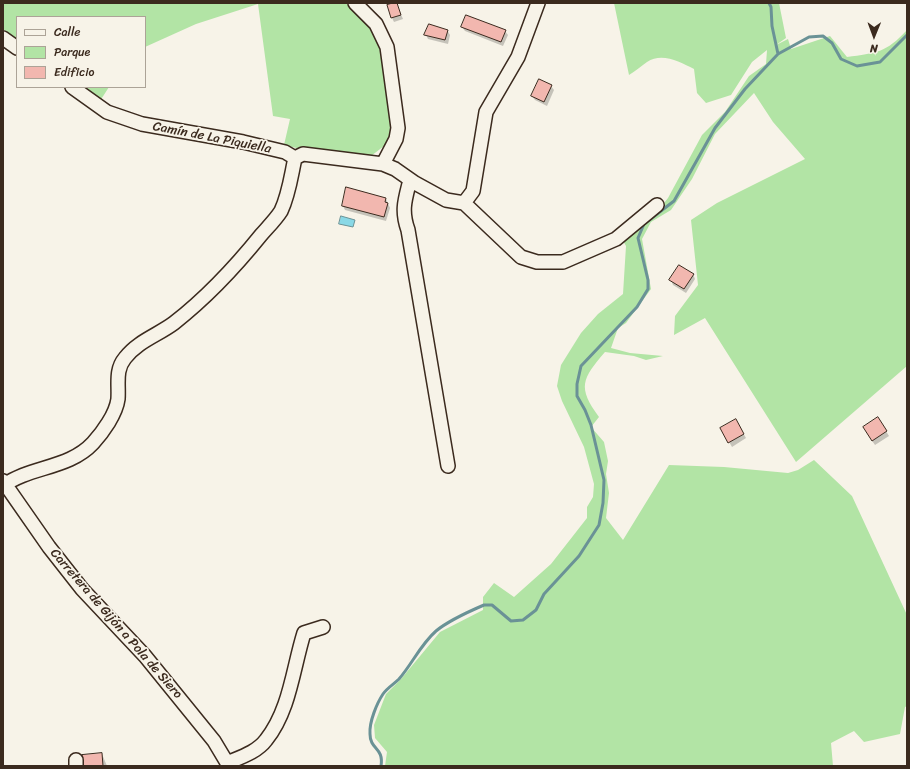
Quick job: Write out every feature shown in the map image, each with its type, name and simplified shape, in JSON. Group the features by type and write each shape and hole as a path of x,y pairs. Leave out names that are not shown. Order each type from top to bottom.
{"street":[{"path":"355,3 376,24 387,47 398,128 396,139 383,164"},
{"path":"464,203 473,191 486,112 518,57 538,3"},
{"path":"3,38 16,47"},
{"name":"Camín de La Piquiella","path":"73,88 107,112 142,124 243,142 285,152 295,158"},
{"path":"4,484 29,473 66,462 92,444 113,413 118,400 119,366 124,359 134,347 172,324 189,310 256,241 280,212 290,188 295,158 303,154 383,164 395,169 410,180 446,200 464,203 521,257 537,262 564,262 616,239 657,205"},
{"path":"410,180 403,209 404,217 408,230 448,466"},
{"name":"Carretera de Gijón a Pola de Siero","path":"4,484 82,589 145,656 214,741 228,764"},
{"path":"228,764 248,754 266,740 281,716 304,633 323,627"}],"green space":[{"path":"3,3 347,3 368,24 377,38 381,48 386,71 394,132 384,146 371,156 326,155 284,145 290,119 273,116 258,4 196,24 146,47 146,16 16,16 16,38 3,29"},
{"path":"614,3 779,3 786,38 776,45 788,39 791,49 830,36 847,57 880,51 900,38 907,30 907,366 796,462 705,318 674,335 675,316 698,285 691,220 717,203 805,159 773,122 754,93 715,134 692,179 671,210 651,222 642,239 651,289 626,323 618,328 611,348 630,353 663,356 646,360 634,356 605,352 591,369 585,383 587,398 599,417 591,427 604,442 608,461 606,474 609,493 606,518 623,540 669,465 724,467 788,473 798,470 814,460 852,496 907,615 907,706 905,707 900,734 864,742 854,731 831,743 833,766 385,766 387,752 375,738 374,725 386,694 401,679 440,632 483,610 483,597 494,583 514,597 551,564 587,518 587,507 593,497 594,484 584,447 562,401 557,386 561,365 581,333 598,314 623,294 626,246 617,230 630,221 657,212 668,198 702,135 725,112 749,76 766,64 767,50 752,62 731,95 706,103 697,93 694,69 677,61 665,58 653,59 629,75"},
{"path":"82,88 108,88 100,101"}],"water":[{"path":"341,216 355,220 353,227 339,224"}],"building":[{"path":"397,3 401,15 391,18 387,5"},
{"path":"466,15 506,30 501,42 461,27"},
{"path":"429,24 448,30 445,40 424,35"},
{"path":"539,79 552,85 544,102 531,96"},
{"path":"346,187 386,198 385,202 388,203 384,217 342,206"},
{"path":"679,265 694,274 684,289 669,280"},
{"path":"878,417 887,431 872,441 863,427"},
{"path":"736,419 744,434 728,443 720,428"},
{"path":"102,753 103,766 83,766 82,755"}],"waterway":[{"path":"769,3 771,7 772,26 778,54"},
{"path":"381,766 381,755 372,743 370,729 378,702 383,694 399,679 431,636 447,624 484,605 492,605 511,621 523,620 536,610 544,594 579,556 599,525 603,503 604,480 591,425 577,396 577,384 581,366 637,307 648,289 648,280 638,238 644,224 674,201 715,128 745,89 778,54 809,37 823,36 832,43 841,59 857,66 880,62 907,35"}]}
